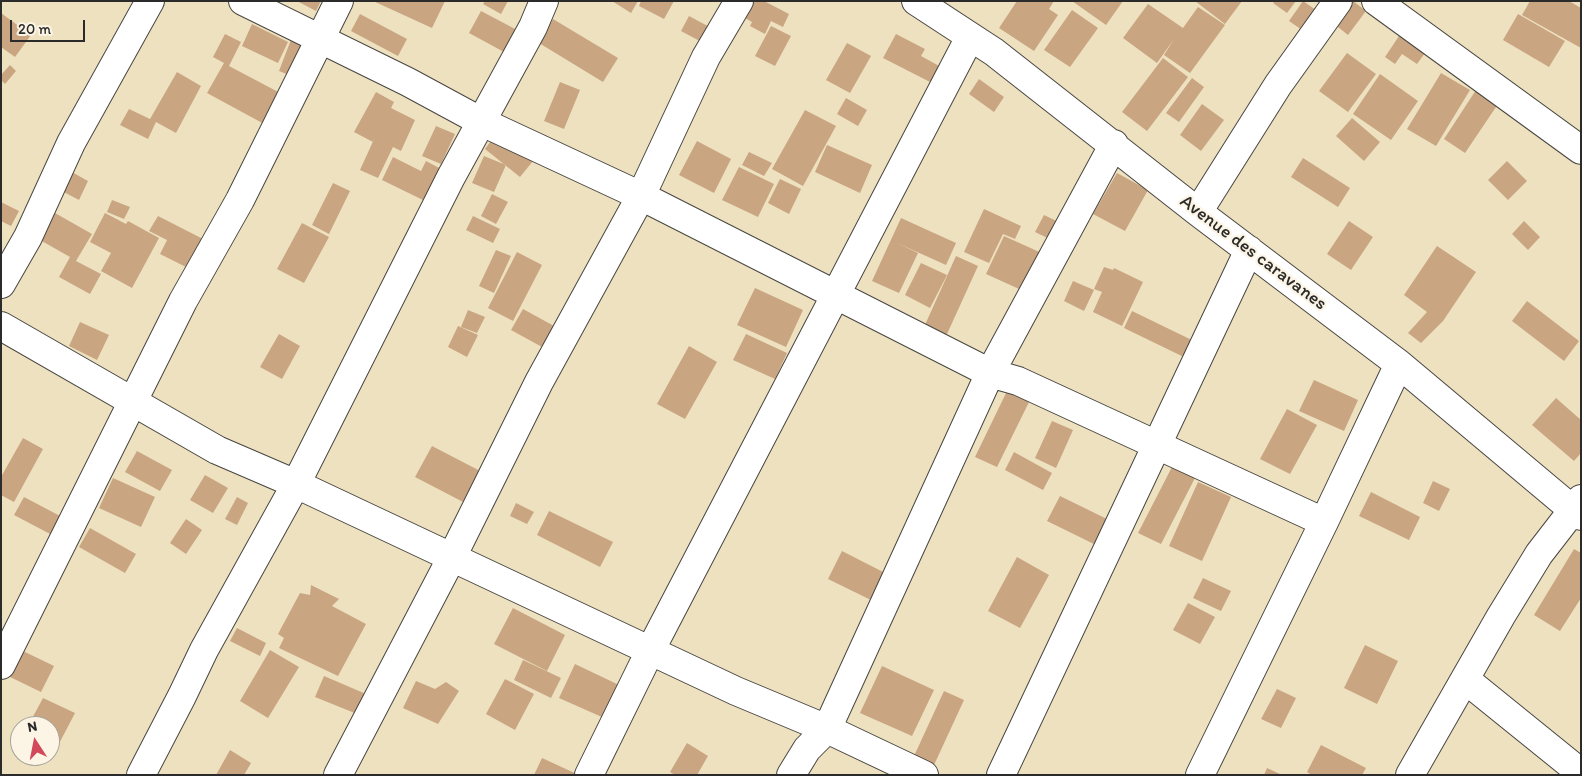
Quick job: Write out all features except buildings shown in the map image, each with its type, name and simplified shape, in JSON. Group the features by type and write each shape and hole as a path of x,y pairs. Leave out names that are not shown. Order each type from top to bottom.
{"street":[{"path":"1,284 28,236 71,143 150,1"},
{"path":"243,1 408,82 482,122 641,196 990,373 1018,381 1324,522"},
{"path":"1,665 183,301 240,200 339,1"},
{"path":"141,775 204,650 296,484 544,1"},
{"path":"338,775 452,557 539,382 641,196 706,57 739,1"},
{"name":"Avenue des caravanes","path":"916,1 994,52 1114,144 1198,212 1399,364 1578,508"},
{"path":"1198,212 1278,85 1338,1"},
{"path":"1376,1 1581,150"},
{"path":"589,775 650,651 970,37"},
{"path":"791,775 807,749 827,729 990,373 1114,144"},
{"path":"1001,775 1249,250"},
{"path":"1,326 217,450 296,484 736,691 827,729 924,775"},
{"path":"1200,775 1399,364"},
{"path":"1410,775 1534,562 1578,508"},
{"path":"1466,680 1581,773"}]}
